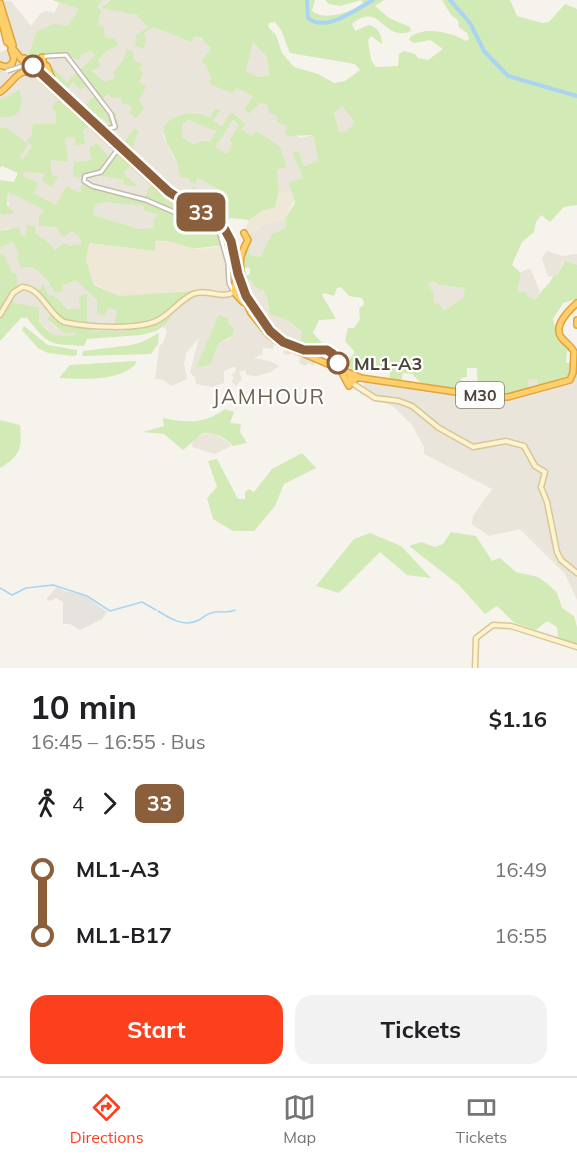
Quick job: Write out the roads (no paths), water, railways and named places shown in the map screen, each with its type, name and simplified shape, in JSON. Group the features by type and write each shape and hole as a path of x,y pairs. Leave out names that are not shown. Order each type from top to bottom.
{"highway":[{"name":"M30","path":"0,3 12,41 37,74 112,144 116,151 169,196 218,226 228,244 233,270 251,313 268,334 278,342 361,378 504,398 567,382 572,377 573,368"},
{"name":"M30","path":"0,15 7,41 29,62 166,189 189,206 214,219 227,231 244,291 254,311 270,331 283,342 363,376 491,395 512,394 563,382 570,378 573,368"},
{"path":"0,66 8,67 14,61 7,41"},
{"path":"0,91 18,72 26,69 29,62 42,70 45,68 43,58"},
{"path":"43,58 55,86"},
{"path":"0,91 21,72 37,74"},
{"path":"189,206 206,210 209,207 208,201 214,219"},
{"path":"234,250 240,250 246,241 243,234 248,240 239,258 239,273 244,291"},
{"path":"234,250 239,258"},
{"path":"233,270 234,292 251,313"},
{"path":"573,368 574,350 561,336 559,328 577,303"},
{"path":"304,350 325,350 333,354 351,385"},
{"path":"323,358 321,353 325,350"}],"main road":[{"path":"0,315 14,293 22,287 35,291 55,316 64,322 134,326 148,325 160,319 194,294 204,292 225,296 234,292"},
{"path":"351,385 375,398 399,401 412,406 439,428 473,447 506,441 524,446 535,466 545,472 542,489 558,554 577,573"},
{"path":"475,668 476,638 494,625 511,626 577,646"}],"street":[{"path":"0,72 54,55 66,55 111,114 115,127 106,129 98,126"},
{"path":"0,66 7,70"},
{"path":"116,151 102,171 85,176 84,181 92,186 146,200 211,224 218,230 222,240 232,283"}],"waterway":[{"path":"307,0 308,18 324,23 350,14 373,0"},
{"path":"450,0 470,23 484,51 508,76 577,96"},
{"path":"0,588 12,595 26,588 53,585 87,596 110,611 142,602 156,610"},
{"path":"158,611 177,621 188,623 211,613 235,610"}],"place":[{"name":"ML1-A3","path":"338,363"}],"district":[{"name":"JAMHOUR","path":"269,396"}]}
